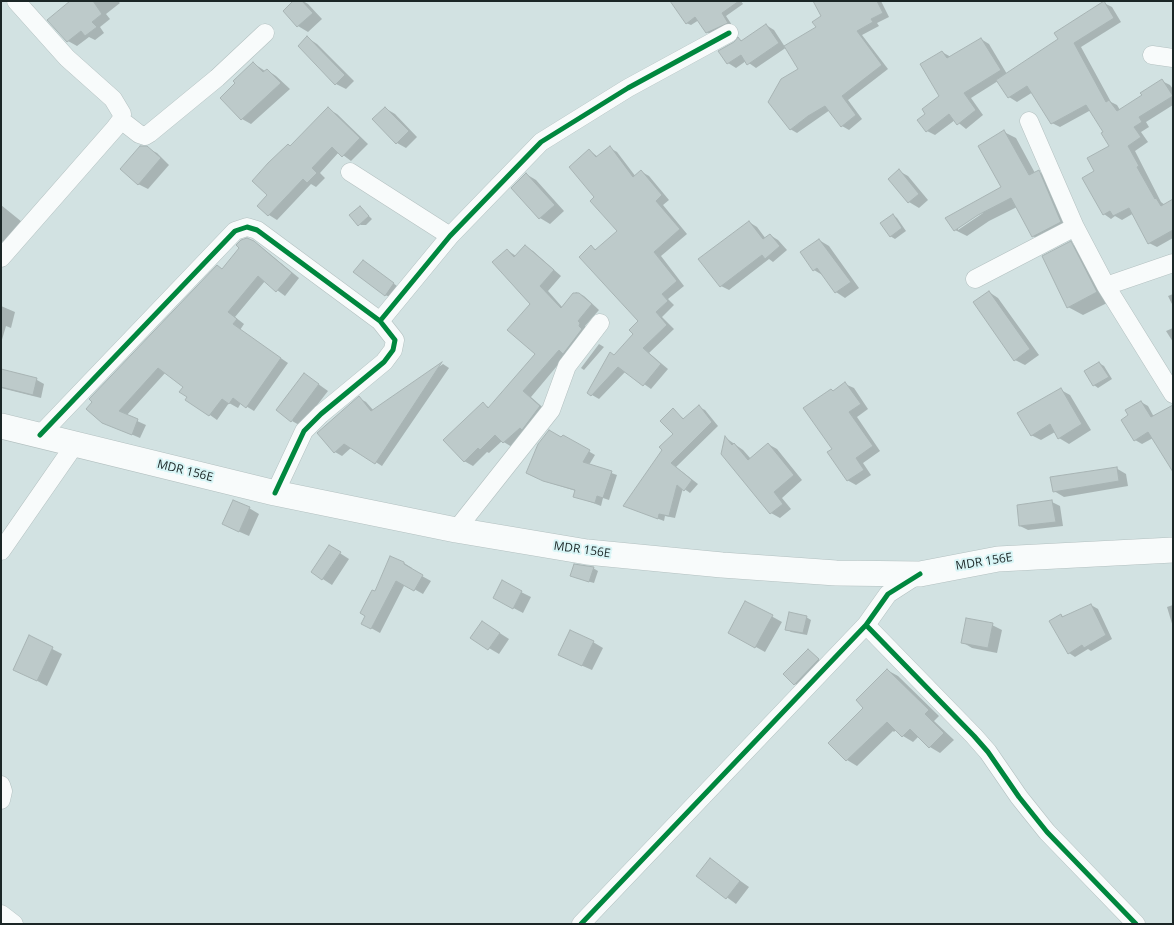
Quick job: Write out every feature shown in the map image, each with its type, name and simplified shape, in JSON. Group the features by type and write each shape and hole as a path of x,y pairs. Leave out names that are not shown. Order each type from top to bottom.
{"main road":[{"name":"MDR 156E","path":"1,426 275,493 456,530 586,552 836,573 920,574 998,558 1173,550"}],"street":[{"path":"1,258 121,120 120,109 113,99 67,58 16,1"},
{"path":"380,321 450,236 541,142 628,88 729,32"},
{"path":"121,120 139,134 145,136 150,133 217,78 265,33"},
{"path":"1152,55 1173,58"},
{"path":"1028,121 1075,227 1106,286 1173,394"},
{"path":"350,172 450,236"},
{"path":"40,435 235,231 247,227 257,230 380,321 395,340 393,350 384,362 320,414 304,431 275,493"},
{"path":"975,279 1075,227"},
{"path":"1106,286 1173,263"},
{"path":"456,530 551,410 567,366 600,324"},
{"path":"1,552 76,443"},
{"path":"580,924 866,624 888,594 920,574"},
{"path":"866,624 974,736 988,752 1019,797 1048,832 1136,924"},
{"path":"1,785 3,791 1,800"},
{"path":"1,914 14,924"}],"building":[{"path":"70,1 93,1 102,14 92,22 97,27 85,36 81,31 67,42 47,20"},
{"path":"293,1 302,1 313,13 297,27 283,11"},
{"path":"670,1 739,1 722,13 728,23 706,33 695,17 686,24"},
{"path":"813,1 877,1 883,13 871,19 873,22 857,31 882,65 842,96 856,115 841,127 825,106 790,130 768,102 781,79 798,69 784,46 816,27 812,22 821,16"},
{"path":"1104,1 1114,18 1074,43 1106,102 1109,100 1117,111 1162,79 1173,96 1139,117 1142,122 1134,127 1141,137 1128,146 1139,166 1137,167 1155,199 1161,206 1173,199 1173,230 1148,244 1129,208 1113,216 1110,211 1103,215 1082,178 1094,171 1087,158 1109,146 1101,133 1103,132 1086,105 1051,124 1027,86 1008,98 996,80 1058,39 1054,33"},
{"path":"766,24 779,43 747,65 741,55 727,64 718,51 734,42 738,37 741,41"},
{"path":"307,36 345,75 335,85 298,46"},
{"path":"981,38 1001,70 964,93 976,110 957,125 949,114 926,132 917,120 925,114 922,109 939,96 920,64 942,51 947,58"},
{"path":"253,62 263,72 267,69 281,83 241,120 220,98 235,83 233,81"},
{"path":"328,107 360,138 342,157 332,147 312,168 317,173 307,183 303,179 268,216 257,206 267,195 252,181 268,163 288,144 290,146"},
{"path":"385,107 409,131 396,144 372,119"},
{"path":"1004,130 1029,175 1039,170 1061,222 1032,237 1011,198 978,215 954,231 945,218 1001,187 978,146"},
{"path":"140,146 147,146 161,158 138,185 120,169"},
{"path":"610,146 633,177 641,170 662,195 656,201 680,229 654,252 677,281 662,294 668,301 656,312 667,325 643,348 661,364 643,386 618,367 591,396 587,393 610,352 614,355 633,334 629,330 638,321 579,257 591,245 595,250 617,231 590,201 594,197 569,167 589,149 596,157"},
{"path":"899,169 919,194 908,203 888,179"},
{"path":"526,173 555,205 539,219 511,188"},
{"path":"360,206 369,216 358,226 349,215"},
{"path":"893,214 902,228 890,237 880,223"},
{"path":"749,221 763,239 770,234 780,246 765,259 762,255 720,287 698,259"},
{"path":"247,238 254,241 292,273 276,292 258,276 228,312 237,319 233,324 281,358 246,408 233,398 229,404 222,399 209,416 185,400 187,397 179,392 183,387 158,368 119,411 138,419 132,435 102,423 86,409 92,402 89,399 217,265 222,269 239,248 236,245 241,240"},
{"path":"819,239 851,282 835,293 817,268 813,271 800,252"},
{"path":"1071,241 1097,292 1067,308 1042,256"},
{"path":"525,245 554,270 540,286 561,308 573,293 579,293 592,304 578,321 582,329 563,354 559,350 523,391 540,406 522,430 520,428 503,443 495,435 464,462 443,440 483,402 488,408 535,354 507,330 530,304 492,262 507,249 514,257"},
{"path":"363,260 394,283 385,296 353,272"},
{"path":"989,291 1030,349 1014,361 973,302"},
{"path":"442,362 375,464 344,444 334,453 317,433 359,396 371,411"},
{"path":"1099,362 1109,377 1093,386 1084,371"},
{"path":"1,369 37,378 33,395 1,387"},
{"path":"304,373 319,384 291,422 276,410"},
{"path":"845,382 861,404 849,412 873,446 856,458 864,470 847,481 827,452 832,449 803,408"},
{"path":"1061,388 1082,424 1058,439 1050,424 1031,436 1017,413"},
{"path":"1141,401 1151,417 1173,405 1173,472 1148,432 1134,441 1121,420 1128,415 1125,410"},
{"path":"699,405 712,422 671,463 692,480 684,491 677,485 669,516 659,514 658,519 623,506 662,450 659,447 673,434 660,421 673,408 683,419"},
{"path":"549,430 561,437 563,435 590,450 583,462 612,471 603,498 597,496 595,503 573,497 575,490 543,481 526,473 538,444"},
{"path":"725,436 732,445 734,443 748,460 768,443 794,475 774,492 783,504 770,514 721,454"},
{"path":"1117,467 1119,481 1053,492 1050,477"},
{"path":"233,500 250,507 239,532 222,524"},
{"path":"1052,500 1056,522 1019,526 1017,505"},
{"path":"329,545 341,552 322,580 311,572"},
{"path":"390,556 404,562 404,564 423,575 414,591 396,581 371,629 361,624 365,616 360,613 372,590 375,591"},
{"path":"574,564 594,567 589,582 570,576"},
{"path":"502,580 522,591 513,609 493,598"},
{"path":"745,601 773,615 755,648 728,633"},
{"path":"1091,604 1106,635 1084,648 1082,645 1068,654 1049,621 1061,614 1062,617"},
{"path":"789,612 807,616 803,633 785,630"},
{"path":"966,618 993,623 988,648 961,643"},
{"path":"482,621 500,633 488,650 470,638"},
{"path":"570,630 594,641 582,666 558,655"},
{"path":"29,635 53,647 37,681 13,670"},
{"path":"808,649 819,659 794,685 783,674"},
{"path":"887,669 929,710 925,714 944,733 929,748 910,729 902,737 887,722 846,761 828,743 863,708 856,700"},
{"path":"710,858 740,881 726,899 696,876"}],"cycle path":[{"path":"380,321 450,236 541,142 628,88 729,33"},
{"path":"40,435 235,231 247,227 257,230 380,321 395,340 393,350 384,362 321,414 304,431 275,493"},
{"path":"581,924 866,625 888,594 920,574"},
{"path":"866,625 974,736 1047,832 1136,924"}]}
